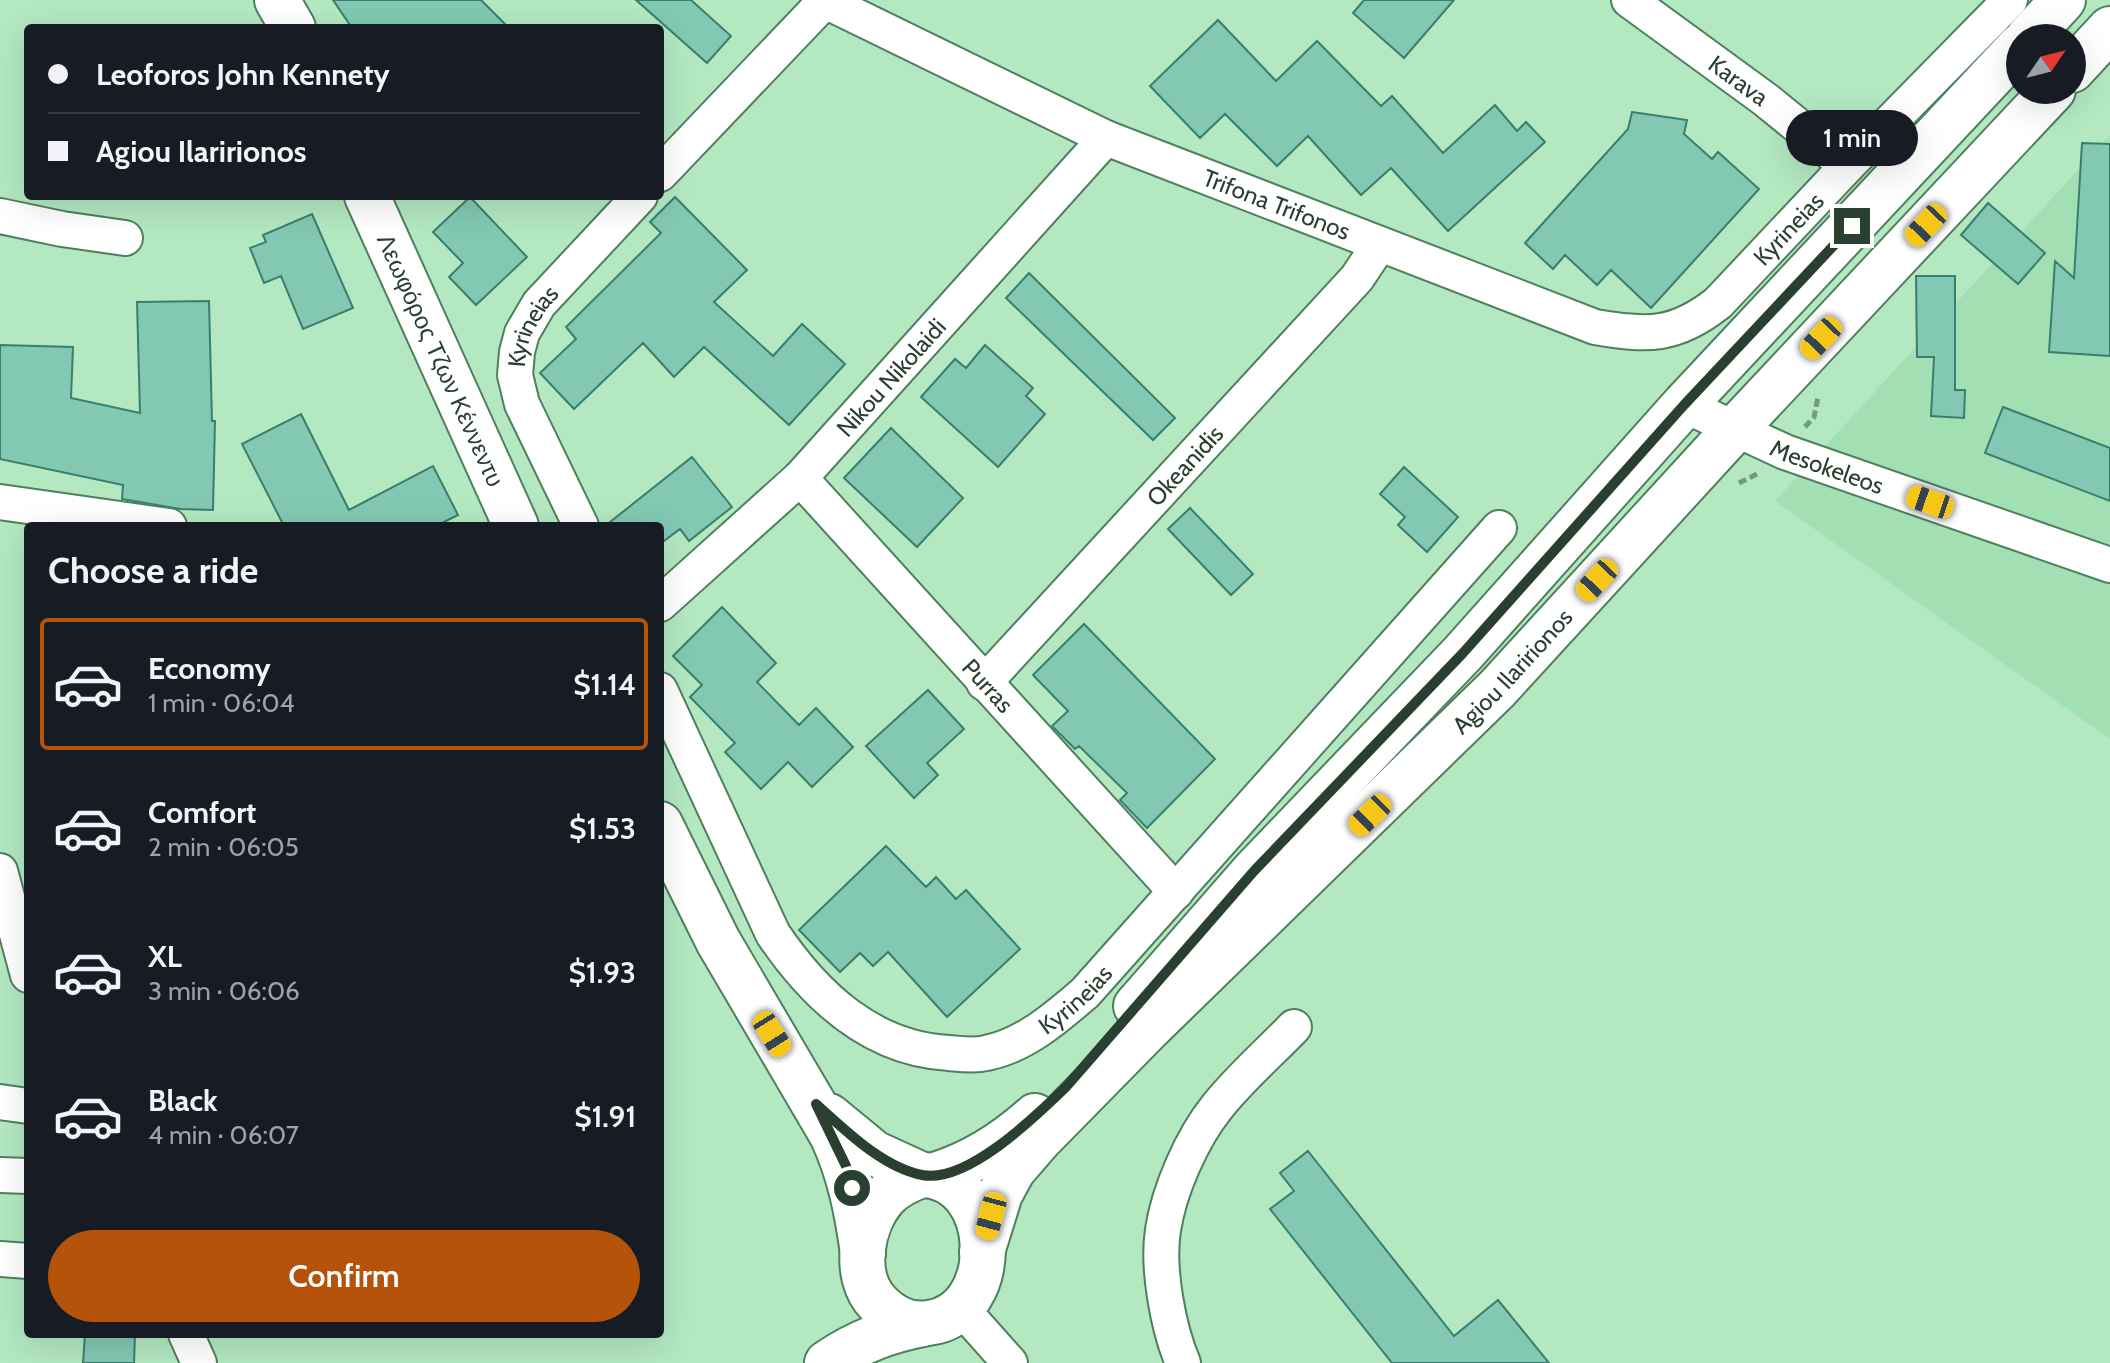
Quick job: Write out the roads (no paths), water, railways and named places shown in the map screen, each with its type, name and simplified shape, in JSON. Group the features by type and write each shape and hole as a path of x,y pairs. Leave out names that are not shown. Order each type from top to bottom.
{"main road":[{"path":"277,0 291,24"},
{"path":"2041,24 2063,0"},
{"path":"2086,55 2110,29"},
{"name":"Agiou Ilaririonos","path":"928,1175 965,1166 993,1150 1033,1119 1066,1087 1254,871 1463,653 1684,405 2006,61"},
{"name":"Agiou Ilaririonos","path":"982,1252 1000,1194 1013,1170 1039,1140 1147,1030 1497,689 2040,104"},
{"name":"Λεωφόρος Τζων Κέννεντυ","path":"369,200 514,522"},
{"path":"664,832 718,941 816,1104 846,1166 857,1209 864,1268 873,1298 892,1315 909,1322 942,1316"},
{"path":"816,1104 874,1153 963,1193 974,1206 982,1252 979,1277 942,1316 862,1341 827,1363"},
{"path":"813,1363 855,1306 873,1214 886,1196 902,1183 928,1175"}],"street":[{"name":"Trifona Trifonos","path":"824,0 1106,138 1595,327 1624,332 1668,331 1703,315 1736,284"},
{"path":"664,170 824,0"},
{"name":"Karava","path":"1629,0 1766,100 1847,166"},
{"name":"Kyrineias","path":"1736,284 2010,0"},
{"name":"Nikou Nikolaidi","path":"664,600 800,478 1106,138"},
{"name":"Kyrineias","path":"579,522 522,404 515,375 517,352 522,333 539,304 636,200"},
{"path":"0,216 125,238"},
{"name":"Okeanidis","path":"984,683 1349,287 1379,245"},
{"name":"Mesokeleos","path":"1684,405 1785,452 2110,565"},
{"name":"Purras","path":"800,478 1176,892"},
{"path":"0,502 141,522"},
{"name":"Kyrineias","path":"664,699 773,934 792,964 849,1019 880,1037 934,1052 987,1053 1045,1026 1085,993 1499,528"},
{"path":"0,871 24,960"},
{"path":"1183,1363 1169,1323 1164,1284 1163,1231 1177,1182 1192,1144 1217,1106 1294,1027"},
{"path":"0,1102 24,1105"},
{"path":"0,1175 24,1176"},
{"path":"0,1259 24,1261"},
{"path":"942,1316 1010,1363"},
{"path":"188,1338 199,1363"}]}
